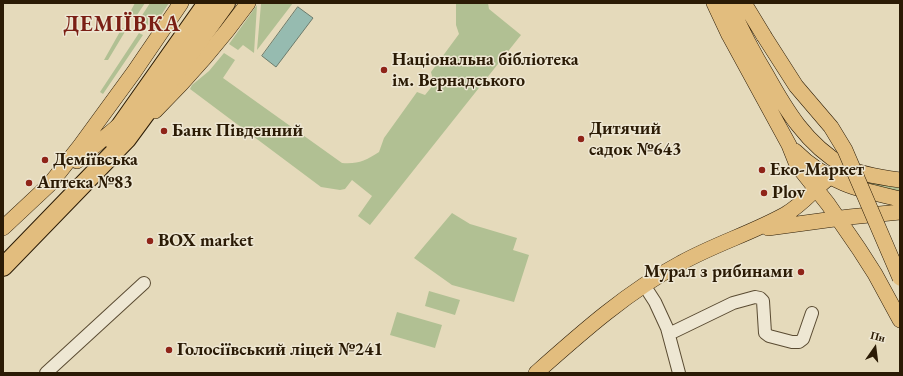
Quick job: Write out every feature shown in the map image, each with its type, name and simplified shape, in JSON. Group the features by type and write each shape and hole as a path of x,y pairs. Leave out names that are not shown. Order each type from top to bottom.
{"highway":[{"path":"3,267 60,210 127,139 179,56 207,3"},
{"path":"60,210 125,120 226,3"}],"main road":[{"path":"50,184 102,118 181,3"},
{"path":"127,139 204,60 221,40 248,3"},
{"path":"714,3 729,35 789,145 797,165 837,218 875,274 900,320"},
{"path":"729,3 758,61 792,118 824,152 845,166 900,180"},
{"path":"744,3 796,86 831,127 845,150 900,278"},
{"path":"3,228 50,184 125,120"},
{"path":"789,145 817,170 829,177 852,187 900,199"},
{"path":"536,373 582,333 644,285 682,262 787,214 829,177 845,166"},
{"path":"749,232 791,224 900,212"}],"street":[{"path":"46,373 144,283"},
{"path":"644,285 655,302 667,328 679,373"},
{"path":"669,334 734,303 755,297 760,298 763,301 765,333 769,336 792,342 799,342 803,339 812,313"}],"green space":[{"path":"135,3 145,3 135,18 129,14"},
{"path":"150,3 169,3 156,23 148,25 139,20"},
{"path":"293,3 257,50 261,4"},
{"path":"456,3 488,3 489,9 521,35 370,225 358,216 372,196 352,180 345,189 340,190 321,187 190,89 192,85 209,71 224,53 235,60 223,78 342,163 362,161 379,152 384,138 417,92 425,95 434,84 431,72 459,34 456,25"},
{"path":"257,5 254,53 243,45 238,50 229,44"},
{"path":"122,28 126,30 108,60 104,60"},
{"path":"139,33 143,35 103,94 100,92"},
{"path":"863,180 900,188 900,193 864,183"},
{"path":"452,213 470,224 517,238 513,250 529,255 514,302 452,285 414,258"},
{"path":"429,291 460,300 455,315 425,306"},
{"path":"397,312 442,325 435,348 390,335"}],"water":[{"path":"298,7 313,18 276,67 262,56"}],"place":[{"name":"Національна бібліотека ім. Вернадського","path":"384,70"},
{"name":"Банк Південний","path":"164,131"},
{"name":"Дитячий садок №643","path":"581,139"},
{"name":"Деміївська","path":"45,160"},
{"name":"Еко-Маркет","path":"762,170"},
{"name":"Аптека №83","path":"29,183"},
{"name":"Plov","path":"764,193"},
{"name":"BOX market","path":"150,241"},
{"name":"Мурал з рибинами","path":"801,272"},
{"name":"Голосіївський ліцей №241","path":"169,350"}],"district":[{"name":"ДЕМІЇВКА","path":"122,25"}]}
